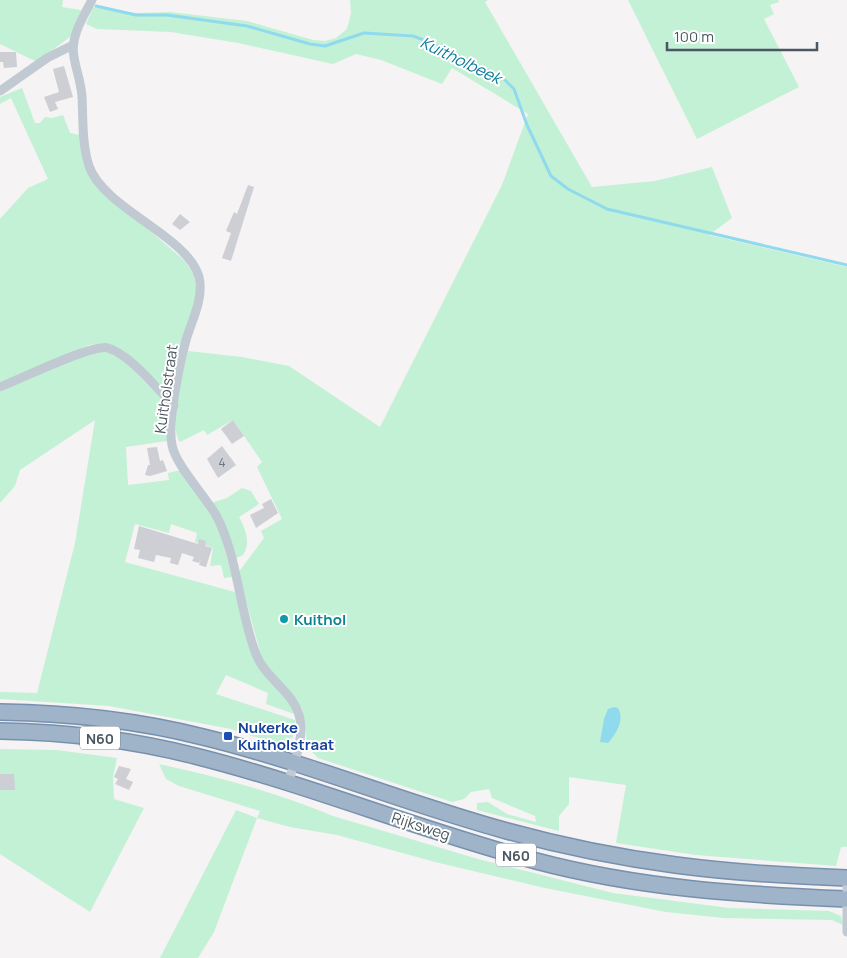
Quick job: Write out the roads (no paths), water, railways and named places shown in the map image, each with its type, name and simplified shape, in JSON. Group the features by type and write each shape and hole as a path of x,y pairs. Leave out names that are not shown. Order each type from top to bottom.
{"highway":[{"name":"Rijksweg","path":"0,712 76,715 142,724 202,737 294,763 464,819 576,849 702,870 847,878"},
{"name":"Rijksweg","path":"0,731 62,734 160,748 288,783 490,848 585,872 704,891 847,899"}],"street":[{"path":"0,91 53,54 73,45 92,0"},
{"name":"Kuitholstraat","path":"73,45 80,82 89,166 100,183 123,205 174,245 194,266 199,277 200,295 186,342 174,406 172,445 177,458 206,500 222,528 255,654 267,673 296,706 299,715 301,738 288,783"},
{"path":"0,388 81,352 104,346 129,361 174,406"},
{"path":"847,878 847,932"}],"water":[{"path":"618,708 621,717 619,727 608,743 600,742 604,719 608,709"}],"waterway":[{"name":"Kuitholbeek","path":"96,6 136,15 167,15 247,26 310,44 325,46 364,33 413,36 432,43 503,78 514,89 527,125 551,176 568,189 607,209 847,265"}],"place":[{"name":"Kuithol","path":"284,619"},
{"name":"Nukerke Kuitholstraat","path":"228,736"}]}
